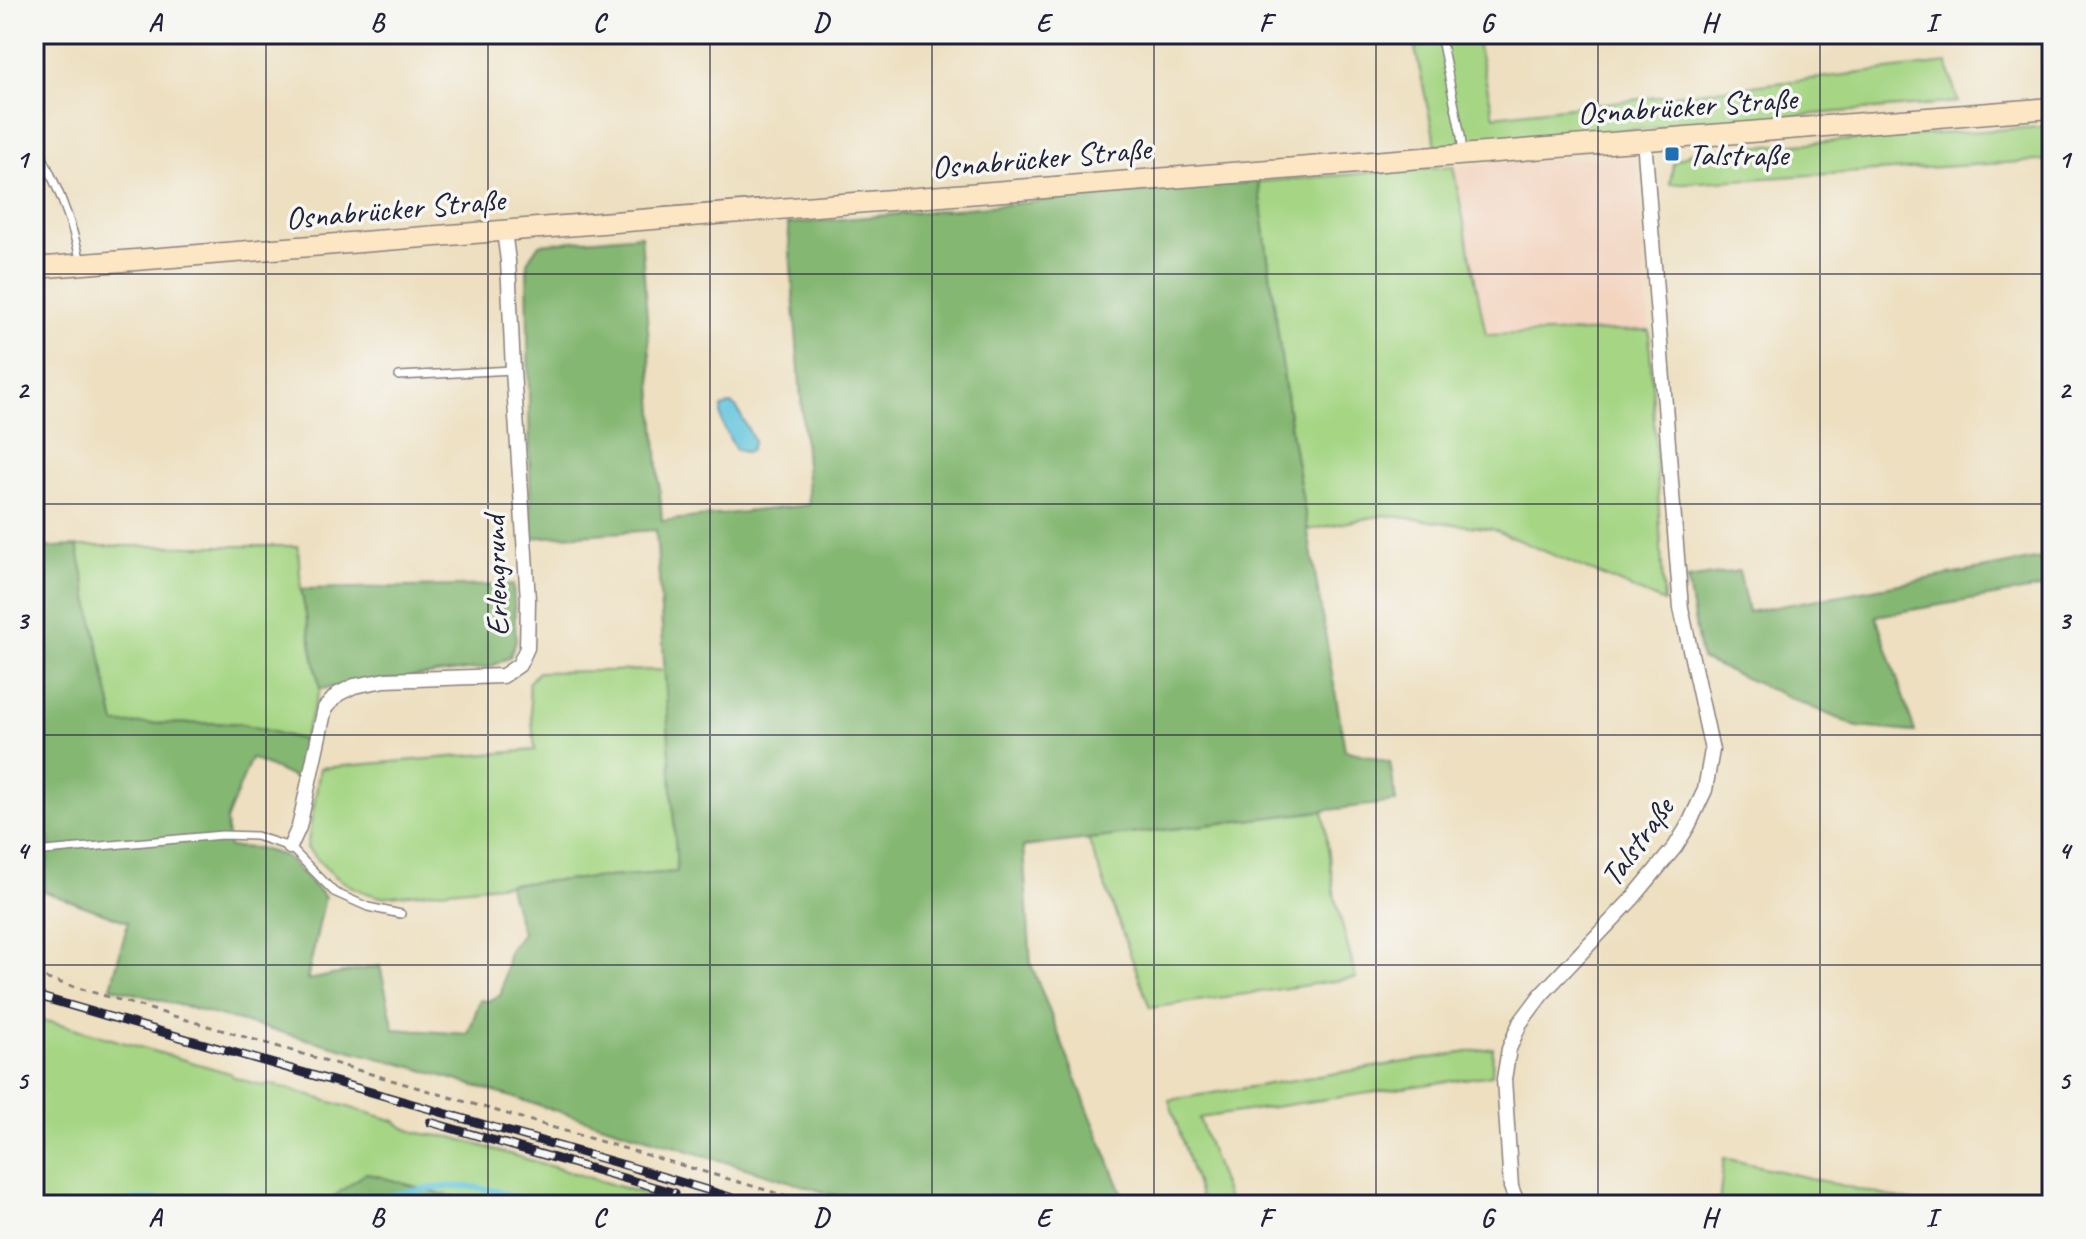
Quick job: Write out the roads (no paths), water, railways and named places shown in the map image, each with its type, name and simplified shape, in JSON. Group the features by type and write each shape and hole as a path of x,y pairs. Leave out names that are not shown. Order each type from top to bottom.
{"main road":[{"name":"Osnabrücker Straße","path":"34,268 2052,108"}],"street":[{"name":"Talstraße","path":"1518,1205 1511,1187 1504,1079 1509,1049 1520,1023 1541,995 1632,899 1675,847 1705,790 1712,750 1681,608 1644,139"},
{"name":"Erlengrund","path":"290,847 299,827 325,708 338,694 354,686 385,680 503,676 519,665 527,648 528,600 504,231"}],"lane":[{"path":"1440,34 1463,154"},
{"path":"34,139 63,199 75,232 81,264"},
{"path":"399,376 513,370"},
{"path":"34,852 222,835 256,836 290,847 334,892 368,907 401,914"}],"water":[{"path":"731,404 737,408 754,441 750,451 736,450 725,429 721,418 722,407"}],"waterway":[{"path":"116,1205 137,1199 182,1204 222,1194 236,1200 336,1203 451,1187 483,1188 513,1197 527,1205"}],"railway":[{"path":"34,995 756,1205"},
{"path":"430,1122 675,1193"}],"place":[{"name":"Talstraße","path":"1672,154"}]}
